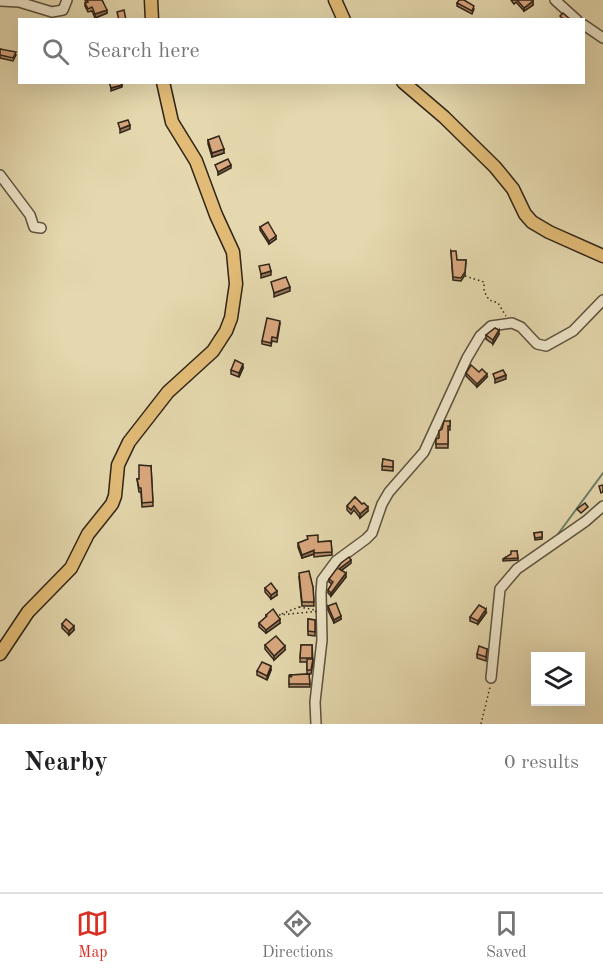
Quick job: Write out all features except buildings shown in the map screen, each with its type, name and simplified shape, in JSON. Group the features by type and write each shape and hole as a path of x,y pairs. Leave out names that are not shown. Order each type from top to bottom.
{"main road":[{"path":"151,0 152,18"},
{"path":"335,0 343,18"},
{"path":"0,654 28,612 71,568 88,534 112,504 118,465 129,442 168,392 213,351 226,331 231,318 236,284 233,252 216,215 196,161 172,122 163,84"},
{"path":"405,84 444,117 495,167 513,189 522,209 532,222 603,256"}],"street":[{"path":"1,0 19,2 52,12 63,10 67,0"},
{"path":"555,0 575,18"},
{"path":"585,26 603,38"},
{"path":"0,175 30,215 34,227 41,228"},
{"path":"316,724 315,702 322,640 321,588 327,572 336,561 372,533 382,504 389,492 430,442 473,345 491,326 512,324 521,327 537,344 546,346 573,331 603,300"},
{"path":"490,683 501,589 517,569 586,521 603,506"}],"path":[{"path":"463,276 484,282 484,291 489,300 498,303 512,324"},
{"path":"299,607 321,611 310,612 279,615 299,607"},
{"path":"481,724 490,683"}],"waterway":[{"path":"558,534 603,473"}]}
